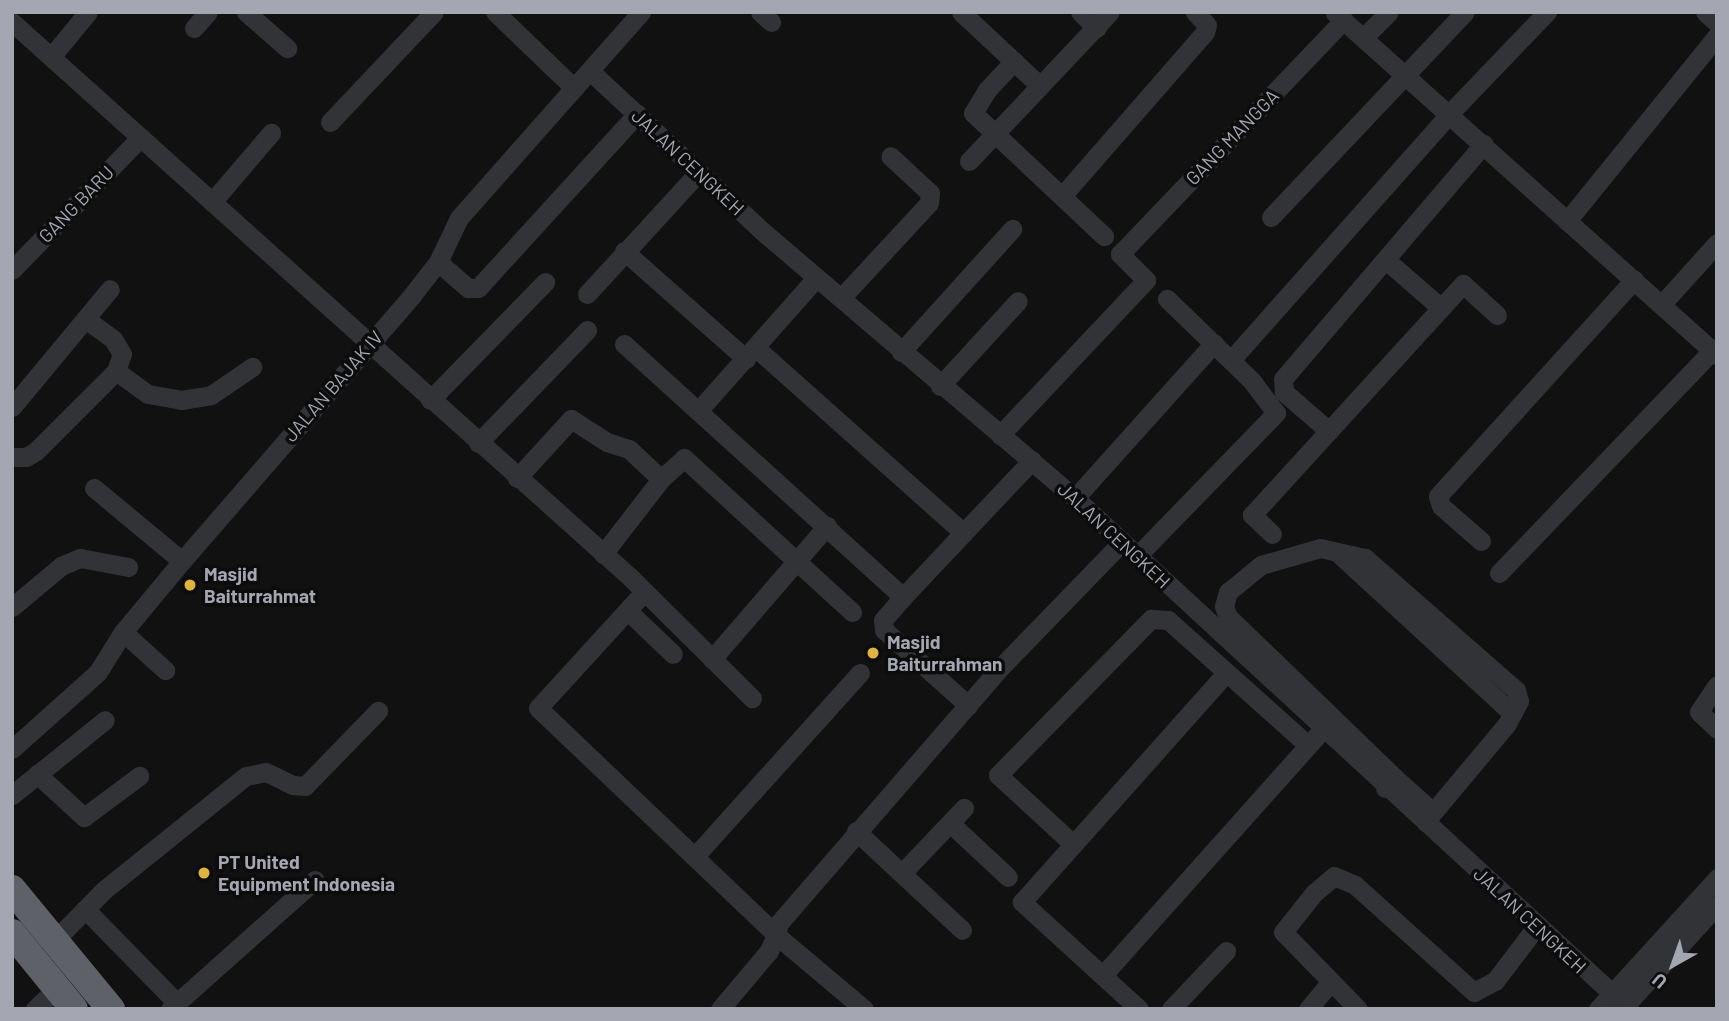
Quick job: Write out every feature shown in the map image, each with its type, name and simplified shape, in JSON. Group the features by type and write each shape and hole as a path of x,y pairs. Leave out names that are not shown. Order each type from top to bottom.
{"highway":[{"path":"12,889 111,1009"},
{"path":"12,933 66,998"}],"street":[{"path":"51,57 88,12"},
{"path":"194,28 208,12"},
{"path":"246,12 287,48"},
{"path":"330,122 434,12"},
{"path":"495,12 575,88"},
{"name":"JALAN BAJAK IV","path":"12,749 80,692 123,632 181,561 438,262 458,218 642,12"},
{"path":"961,12 1040,86"},
{"path":"1080,12 1097,28"},
{"path":"969,161 1110,12"},
{"path":"1062,197 1205,32 1207,25 1195,12"},
{"path":"1364,37 1389,12"},
{"path":"1271,217 1465,12"},
{"path":"1231,360 1451,112 1547,12"},
{"path":"1705,12 1717,23"},
{"path":"1339,16 1451,112 1714,353 1499,573"},
{"name":"GANG MANGGA","path":"1000,435 1146,280 1120,254 1339,16"},
{"path":"12,22 603,554 752,698"},
{"path":"1567,220 1717,36"},
{"path":"1014,61 973,108 1104,236"},
{"name":"JALAN CENGKEH","path":"590,71 698,173 816,278 1075,498 1323,730 1429,817 1536,927 1617,1005"},
{"path":"438,262 468,288 478,288 637,114"},
{"path":"212,202 271,133"},
{"name":"GANG BARU","path":"12,270 141,138"},
{"path":"1329,431 1284,392 1281,382 1484,144"},
{"path":"841,299 929,203 930,193 890,156"},
{"path":"587,294 698,173"},
{"path":"901,352 1012,229"},
{"path":"1661,305 1717,243"},
{"path":"624,251 751,353 964,533"},
{"path":"1386,260 1441,308"},
{"path":"698,411 816,278"},
{"path":"1481,541 1440,506 1438,496 1634,280"},
{"path":"430,400 545,282"},
{"path":"1272,534 1252,515 1463,284 1497,315"},
{"path":"12,407 110,289"},
{"path":"1136,557 1276,413 1273,403 1167,299"},
{"path":"940,386 1018,302"},
{"path":"12,457 36,451 116,370 122,354 113,339 85,319"},
{"path":"478,443 587,330"},
{"path":"1075,498 1214,343"},
{"path":"624,344 903,597"},
{"path":"116,370 148,394 181,400 211,395 252,367"},
{"path":"517,478 573,419 607,442 629,449 661,479"},
{"path":"603,554 661,479 679,459 687,459 852,612"},
{"path":"968,705 884,629 883,620 1032,460"},
{"path":"94,488 181,561"},
{"path":"712,659 827,526"},
{"path":"720,1009 769,951 785,913 968,705 1122,542"},
{"path":"1390,783 1225,612 1225,600 1234,585 1261,565 1296,551 1334,549 1512,713 1486,751 1429,817"},
{"path":"12,607 61,566 80,558 128,567"},
{"path":"644,592 538,708 696,855 776,935 864,1009"},
{"path":"628,611 673,654"},
{"path":"1073,844 998,775 1151,618 1168,620 1308,745"},
{"path":"123,632 165,670"},
{"path":"696,855 860,673"},
{"path":"1139,1009 1022,902 1226,673"},
{"path":"1713,697 1700,714 1717,729"},
{"path":"54,940 199,810 246,776 266,772 305,786 378,711"},
{"path":"12,795 105,719"},
{"path":"1102,975 1323,730"},
{"path":"37,775 84,817 139,776"},
{"path":"902,873 964,808"},
{"path":"950,823 1008,877"},
{"path":"856,831 962,930"},
{"path":"1359,1009 1330,983 1283,932 1314,893 1338,875 1362,891 1474,992 1495,981 1536,927"},
{"path":"1617,1005 1717,878"},
{"path":"86,909 173,1005 315,880"},
{"path":"1640,976 1717,905"},
{"path":"1171,1009 1226,951"},
{"path":"1308,1009 1330,983"},
{"path":"35,1009 66,998"}],"place":[{"name":"Masjid Baiturrahmat","path":"190,585"},
{"name":"Masjid Baiturrahman","path":"873,653"},
{"name":"PT United Equipment Indonesia","path":"204,873"}]}
